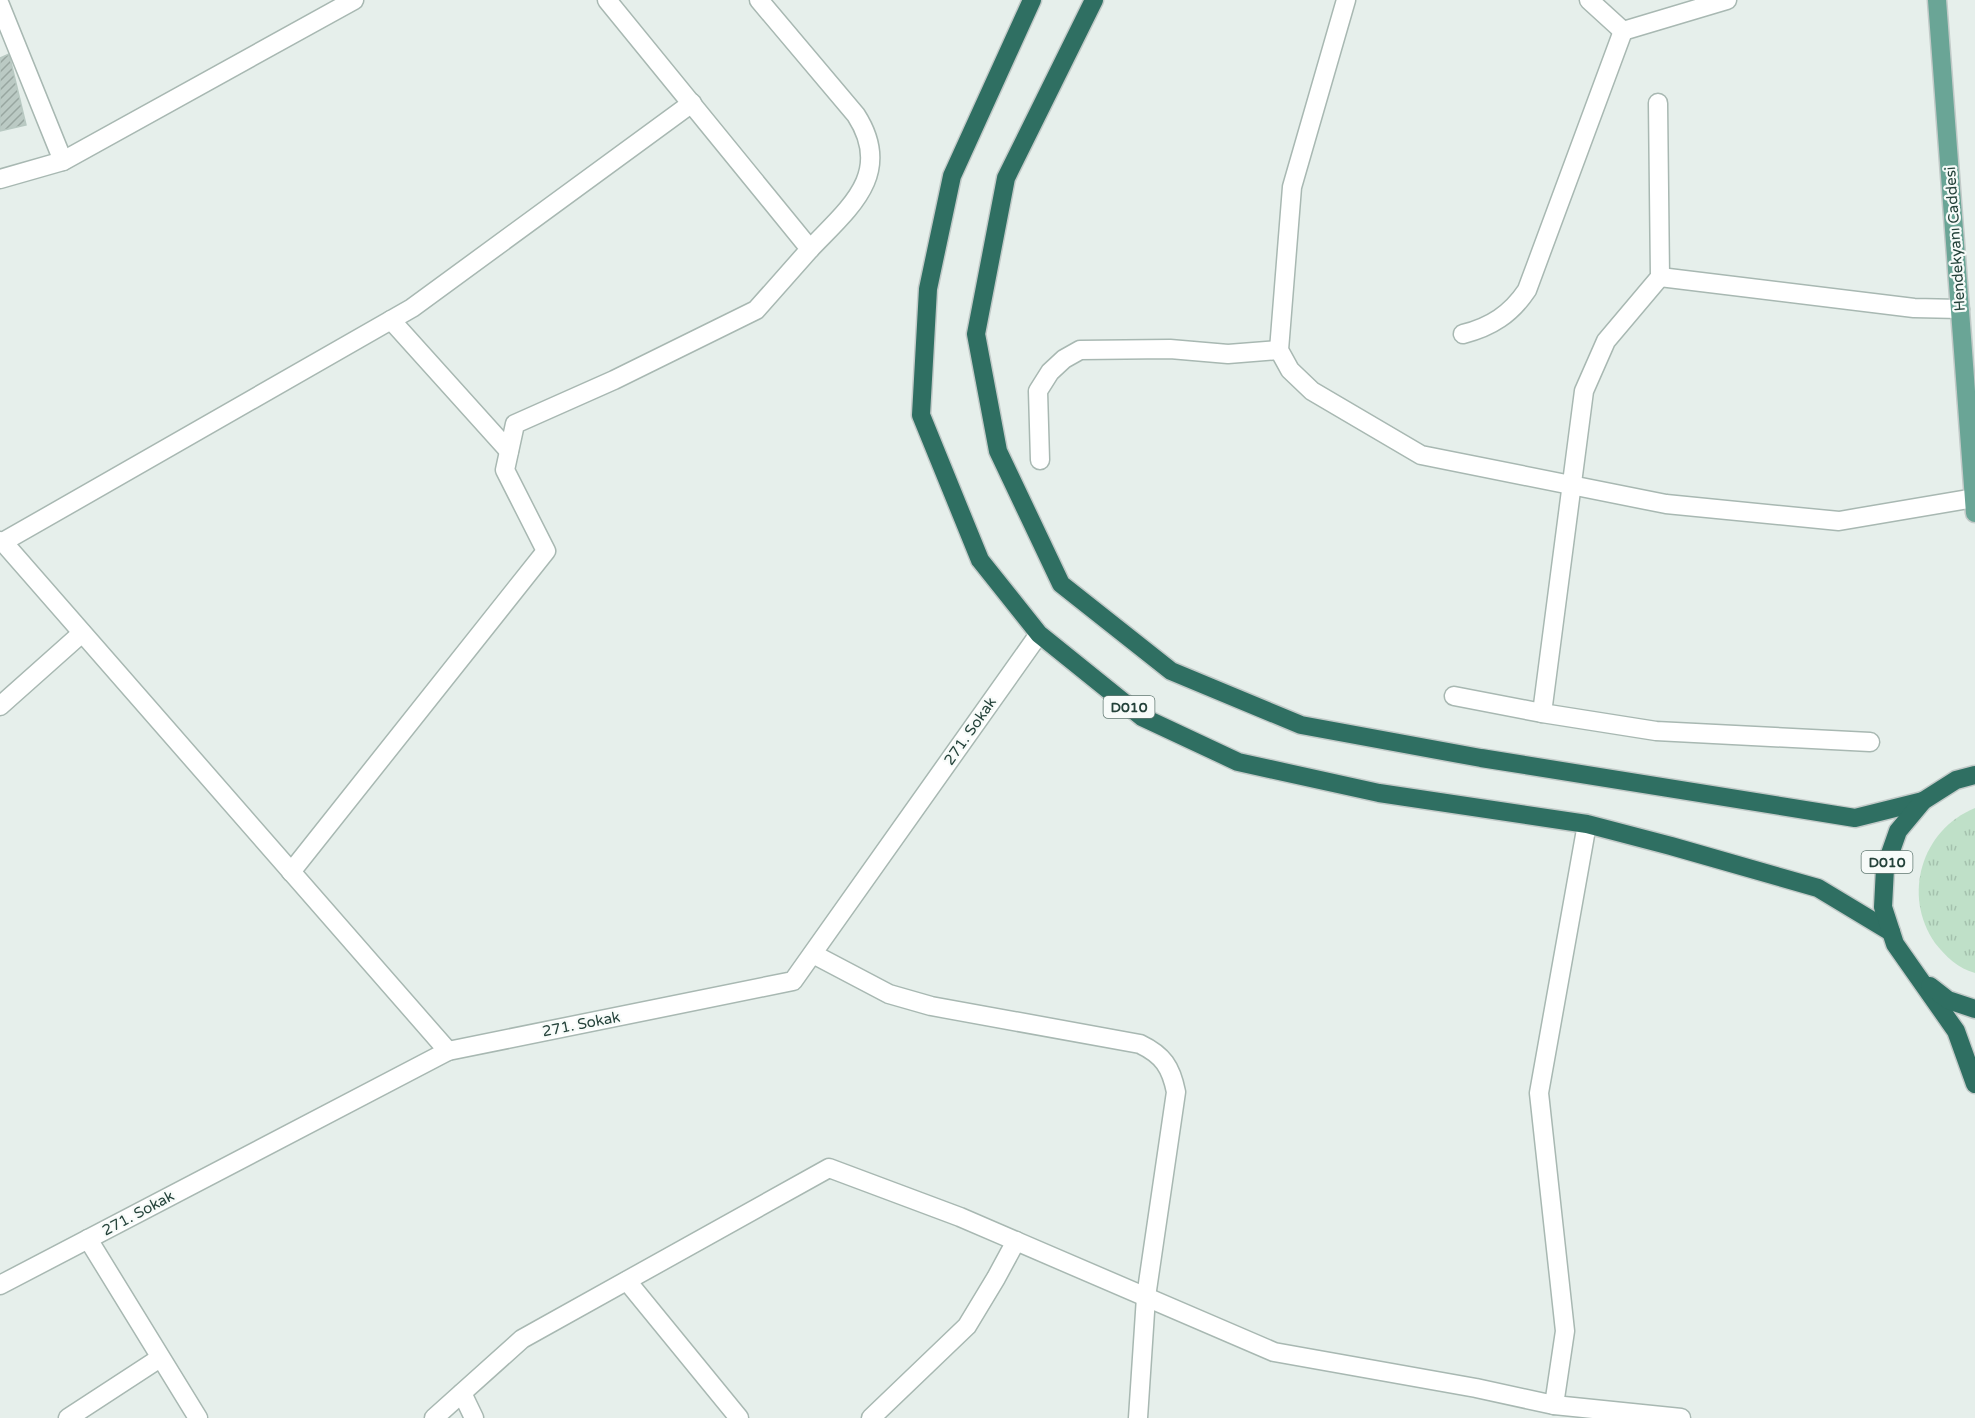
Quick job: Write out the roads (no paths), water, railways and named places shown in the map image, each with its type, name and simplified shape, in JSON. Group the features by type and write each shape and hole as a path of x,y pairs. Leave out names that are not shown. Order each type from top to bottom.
{"highway":[{"name":"D010","path":"1032,0 952,176 927,289 921,415 980,560 1039,634 1142,717 1238,762 1379,793 1587,824 1818,888 1891,932"},
{"name":"D010","path":"1094,0 1006,178 976,334 998,451 1061,584 1171,671 1301,725 1481,758 1854,818 1923,801"},
{"name":"D010","path":"1975,775 1956,780 1923,801 1898,831 1885,868 1884,907 1894,944 1917,976 1948,999 1975,1009"},
{"path":"1917,976 1956,1030 1975,1084"}],"main road":[{"name":"Hendekyanı Caddesi","path":"1937,0 1974,506"}],"street":[{"path":"0,179 63,161 354,0"},
{"path":"607,0 810,249"},
{"path":"291,872 546,550 505,470 515,424 614,380 756,310 855,201 862,190 870,166 868,139 863,126 759,0"},
{"path":"1346,0 1292,187 1279,350 1290,370 1312,391 1421,455 1666,504 1839,522 1974,506"},
{"path":"1589,0 1623,32"},
{"path":"1623,32 1726,0"},
{"path":"0,5 63,161"},
{"path":"1463,334 1480,330 1496,322 1510,312 1527,290 1623,32"},
{"path":"448,1051 1,541 412,308 692,103"},
{"path":"1542,713 1584,391 1606,341 1660,276 1658,103"},
{"path":"1660,276 1914,308 1960,309"},
{"path":"391,321 509,451"},
{"path":"1040,460 1038,391 1050,372 1064,359 1080,350 1170,349 1228,354 1279,350"},
{"path":"0,706 82,633"},
{"name":"271. Sokak","path":"0,1285 448,1051 793,981 1039,634"},
{"path":"1454,696 1656,731 1870,742"},
{"path":"1554,1405 1565,1331 1539,1093 1587,824"},
{"path":"813,954 889,994 931,1006 1140,1044 1154,1051 1165,1062 1173,1077 1176,1092 1146,1297 1138,1418"},
{"path":"434,1418 522,1339 829,1168 960,1217 1274,1352 1476,1388 1554,1405 1681,1418"},
{"path":"88,1239 198,1418"},
{"path":"871,1418 967,1326 1016,1241"},
{"path":"627,1281 739,1418"},
{"path":"68,1418 160,1358"},
{"path":"462,1393 474,1418"}]}
